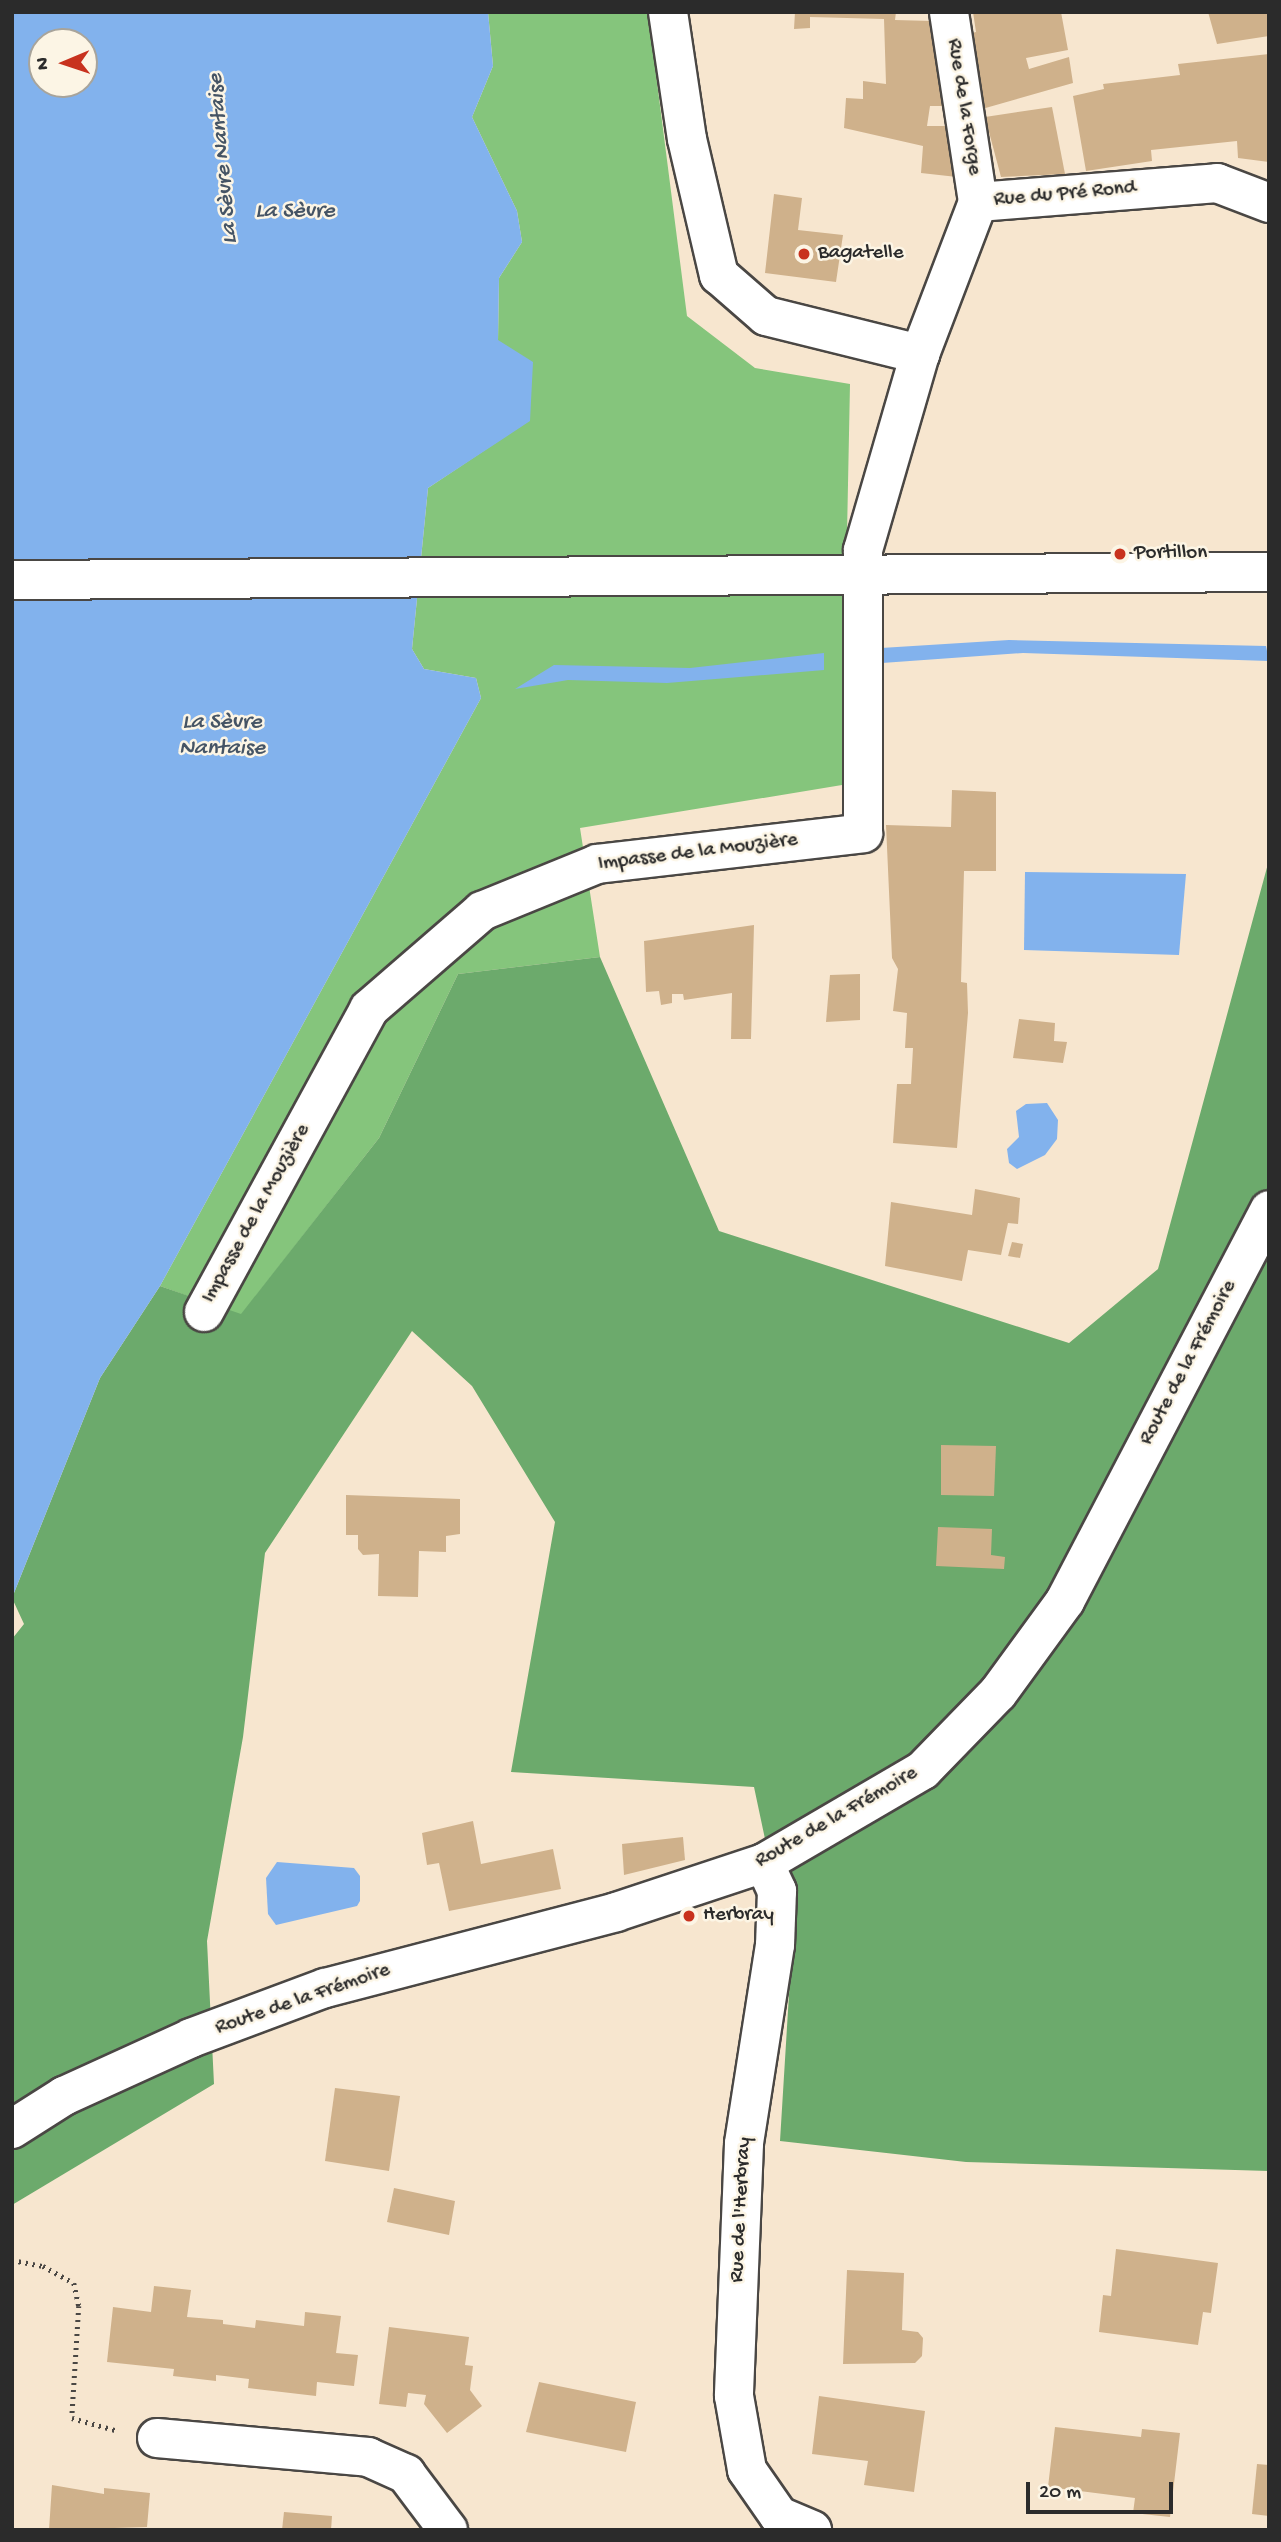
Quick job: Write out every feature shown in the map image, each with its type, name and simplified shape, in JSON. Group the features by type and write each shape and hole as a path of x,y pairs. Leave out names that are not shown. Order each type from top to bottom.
{"street":[{"path":"668,12 687,139 719,275 766,316 920,354"},
{"name":"Rue de la Forge","path":"949,12 978,202"},
{"name":"Rue du Pré Rond","path":"861,573 863,550 920,354 978,202 1217,183 1269,203"},
{"path":"12,580 548,580 861,573 1269,572"},
{"name":"Impasse de la Mouzière","path":"204,1312 369,1009 482,911 597,864 863,833 861,573"},
{"name":"Route de la Frémoire","path":"12,2129 64,2096 191,2038 325,1987 616,1912 764,1863 923,1770 998,1693 1065,1601 1269,1210"},
{"name":"Rue de l'Herbray","path":"764,1863 777,1891 775,1945 744,2144 734,2396 747,2470 779,2516 812,2530"},
{"path":"157,2438 368,2457 406,2474 448,2530"}],"path":[{"path":"12,2260 43,2266 75,2283 79,2306 72,2418 157,2438"}],"green space":[{"path":"488,12 648,12 687,316 755,368 850,384 842,785 580,828 600,957 458,974 379,1138 241,1315 160,1286 481,698 476,678 424,669 412,649 428,488 530,420 498,341 499,278 522,242 517,211 472,117 493,66"},
{"path":"1269,860 1269,2171 966,2162 780,2141 791,1962 754,1787 511,1772 555,1522 472,1386 412,1331 265,1553 243,1737 207,1941 214,2084 12,2205 12,1639 24,1624 12,1598 100,1378 160,1286 241,1314 379,1138 458,974 600,957 719,1231 1069,1343 1158,1269"}],"water":[{"name":"La Sèvre Nantaise","path":"12,12 488,12 493,66 472,117 517,211 522,242 499,278 498,340 533,362 530,421 428,488 412,649 424,669 476,678 481,698 160,1286 100,1378 12,1598"},
{"path":"1009,640 1266,646 1269,661 1023,653 882,663 881,648"},
{"path":"824,653 824,670 667,683 568,680 515,689 554,665 690,668"},
{"path":"1025,872 1186,874 1179,955 1024,950"},
{"path":"1047,1103 1058,1120 1057,1139 1045,1155 1017,1169 1009,1163 1007,1149 1019,1137 1016,1111 1026,1104"},
{"path":"277,1862 354,1868 360,1876 360,1901 357,1906 276,1925 268,1914 266,1878"}],"building":[{"path":"795,12 896,12 895,20 932,21 944,106 930,106 927,126 961,126 957,177 921,173 923,146 844,128 846,98 863,99 863,81 886,84 884,19 810,17 810,28 794,29"},
{"path":"973,12 1061,12 1068,50 1026,58 1029,69 1069,57 1073,83 982,109 965,35 976,32"},
{"path":"1208,12 1269,12 1269,36 1217,44"},
{"path":"1269,54 1269,162 1238,158 1237,141 1151,150 1152,161 1086,171 1073,96 1104,89 1103,84 1180,75 1178,64"},
{"path":"1052,107 1065,174 1001,177 985,117"},
{"name":"Bagatelle","path":"774,194 802,198 798,230 843,235 836,282 765,273"},
{"path":"952,790 996,792 996,871 964,871 961,982 967,983 968,1013 957,1148 893,1143 897,1084 911,1084 913,1048 905,1048 907,1013 893,1011 898,969 892,958 886,825 951,827"},
{"path":"754,925 751,1039 731,1039 732,993 684,1000 683,994 672,994 672,1003 661,1005 659,991 646,992 644,941"},
{"path":"860,974 860,1020 826,1022 830,975"},
{"path":"1019,1019 1055,1023 1054,1041 1067,1042 1063,1063 1013,1058"},
{"path":"975,1189 1020,1198 1018,1224 1008,1223 1001,1255 968,1250 962,1281 885,1266 891,1202 972,1215"},
{"path":"1012,1242 1023,1244 1020,1258 1008,1256"},
{"path":"941,1445 996,1446 994,1496 941,1495"},
{"path":"346,1495 460,1499 460,1534 446,1536 446,1552 419,1551 418,1597 378,1596 379,1554 363,1555 358,1549 358,1535 346,1535"},
{"path":"938,1527 992,1529 991,1555 1005,1557 1004,1569 936,1566"},
{"path":"473,1821 481,1864 553,1849 561,1889 449,1911 439,1863 427,1865 422,1833"},
{"path":"683,1837 685,1860 624,1875 622,1844"},
{"path":"335,2088 400,2096 389,2171 325,2161"},
{"path":"394,2188 455,2201 449,2235 387,2222"},
{"path":"1116,2249 1218,2263 1211,2313 1203,2312 1198,2345 1099,2332 1103,2295 1111,2296"},
{"path":"847,2270 904,2273 902,2330 918,2332 923,2338 922,2356 915,2363 843,2364"},
{"path":"154,2286 191,2290 187,2317 223,2320 223,2324 255,2328 256,2320 304,2326 305,2312 341,2316 336,2353 358,2355 354,2386 317,2382 316,2396 248,2388 249,2379 216,2375 216,2381 173,2376 174,2369 107,2362 113,2307 151,2312"},
{"path":"389,2327 469,2337 465,2365 473,2366 470,2390 482,2406 447,2433 424,2404 426,2395 408,2393 406,2407 379,2404"},
{"path":"539,2382 636,2402 626,2452 526,2432"},
{"path":"819,2396 925,2411 914,2492 864,2485 868,2461 812,2454"},
{"path":"1055,2427 1141,2437 1142,2429 1180,2433 1170,2517 1133,2513 1135,2498 1048,2487"},
{"path":"1257,2464 1269,2465 1269,2516 1252,2514"},
{"path":"52,2485 104,2494 104,2488 150,2493 147,2527 49,2530"},
{"path":"284,2512 332,2516 331,2530 282,2530"}],"place":[{"name":"Bagatelle","path":"804,254"},
{"name":"Portillon","path":"1120,554"},
{"name":"Herbray","path":"689,1916"}],"water label":[{"name":"La Sèvre","path":"295,212"}]}
